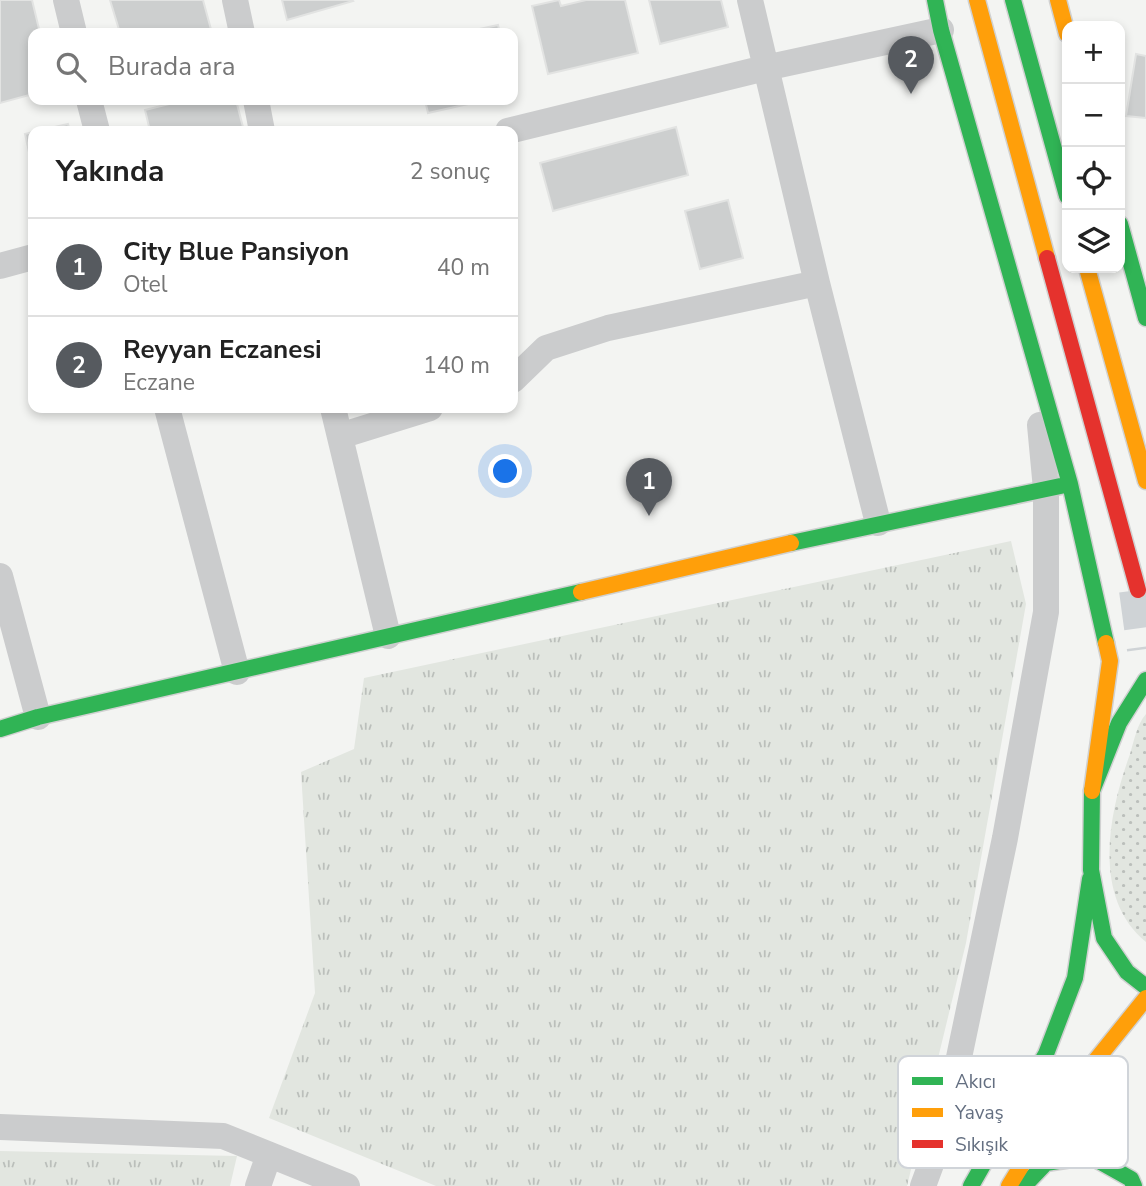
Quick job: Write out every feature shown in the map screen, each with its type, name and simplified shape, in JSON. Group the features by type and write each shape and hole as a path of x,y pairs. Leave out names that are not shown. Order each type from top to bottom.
{"main road":[{"path":"935,0 1035,361"},
{"path":"977,0 1138,590"},
{"path":"1013,0 1062,178"},
{"path":"1058,0 1064,21"},
{"path":"1125,242 1146,318"},
{"path":"1088,273 1146,481"},
{"path":"0,729 38,717 878,523 1058,486 1110,661 1092,791 1091,870 1075,978 1045,1056"},
{"path":"1092,791 1119,723 1146,680"},
{"path":"1091,870 1104,938 1128,972 1146,987"},
{"path":"1099,1056 1146,998"},
{"path":"971,1186 981,1168"},
{"path":"1009,1186 1020,1168"},
{"path":"1024,1186 1041,1168"},
{"path":"1111,1168 1131,1179 1134,1186"}],"street":[{"path":"66,0 73,28"},
{"path":"235,0 241,28"},
{"path":"750,0 817,283 878,523"},
{"path":"518,129 765,68 942,30"},
{"path":"90,105 96,126"},
{"path":"257,105 261,126"},
{"path":"0,266 28,258"},
{"path":"518,375 546,348 608,328 817,283"},
{"path":"959,1056 1005,838 1046,612 1058,486 1035,361"},
{"path":"167,413 237,672"},
{"path":"334,413 388,636"},
{"path":"340,436 414,413"},
{"path":"0,576 38,717"},
{"path":"0,1127 223,1136 347,1186"},
{"path":"258,1186 269,1155"},
{"path":"923,1186 930,1168"}],"green space":[{"path":"1011,541 1026,604 966,943 939,1056 898,1056 898,1168 911,1168 907,1186 436,1186 269,1118 315,993 301,772 354,749 364,678"},
{"path":"1146,714 1146,942 1129,923 1117,902 1109,853 1111,827 1122,777 1136,733"},
{"path":"0,1151 237,1156 230,1186 0,1186"}],"building":[{"path":"0,0 32,0 39,28 28,28 28,95 0,103"},
{"path":"110,0 203,0 211,28 118,28"},
{"path":"282,0 352,0 353,1 287,20"},
{"path":"559,0 561,6 586,0 625,0 638,53 548,74 532,6"},
{"path":"649,0 721,0 728,27 660,44"},
{"path":"1136,54 1146,56 1146,118 1126,116"},
{"path":"165,105 237,105 243,126 149,126 145,110"},
{"path":"426,105 464,105 428,113"},
{"path":"676,127 688,175 553,211 540,163"},
{"path":"728,200 743,258 700,269 685,211"}],"tunnel":[{"path":"1138,590 1146,649"}],"traffic: fast":[{"path":"935,0 941,30 1070,484 1106,643"},
{"path":"1013,0 1062,178"},
{"path":"1125,242 1146,318"},
{"path":"791,543 1070,484"},
{"path":"0,729 38,717 581,592"},
{"path":"1146,680 1119,723 1092,791 1091,870 1104,938 1127,972 1146,987"},
{"path":"1045,1056 1075,978 1090,879"},
{"path":"971,1186 981,1168"},
{"path":"1024,1186 1041,1168"},
{"path":"1111,1168 1131,1179 1134,1186"}],"traffic: slow":[{"path":"977,0 1047,258"},
{"path":"1058,0 1064,21"},
{"path":"1088,273 1146,481"},
{"path":"581,592 791,543"},
{"path":"1092,791 1110,661 1106,643"},
{"path":"1099,1056 1146,998"},
{"path":"1009,1186 1020,1168"}],"traffic: jam":[{"path":"1047,258 1138,590"}],"place":[{"name":"Reyyan Eczanesi","path":"911,94"},
{"name":"City Blue Pansiyon","path":"649,516"}]}
